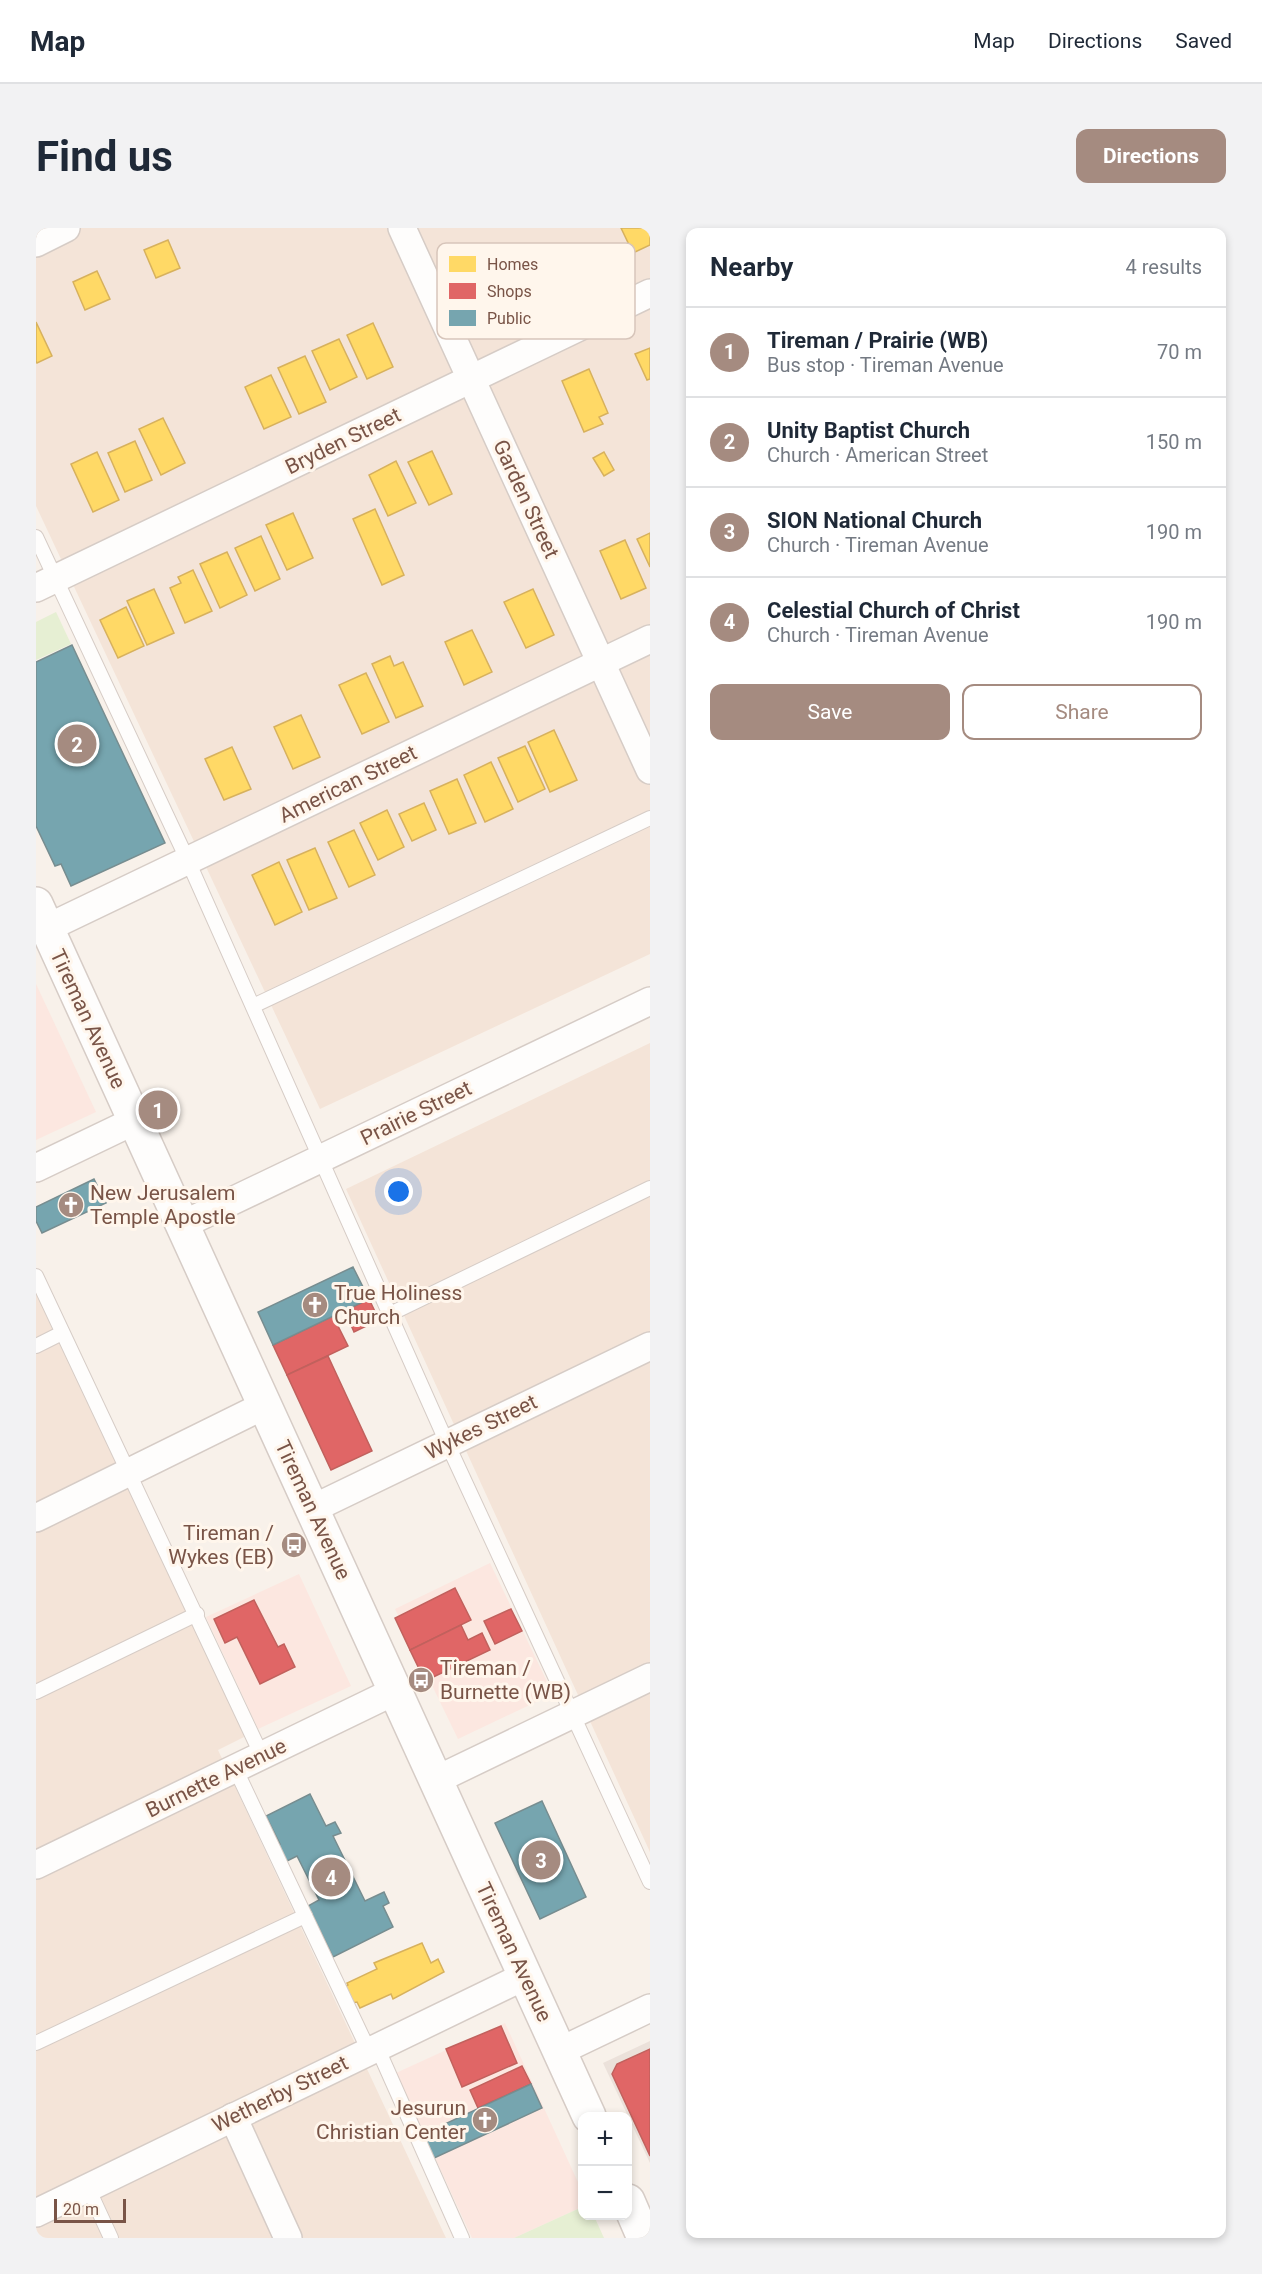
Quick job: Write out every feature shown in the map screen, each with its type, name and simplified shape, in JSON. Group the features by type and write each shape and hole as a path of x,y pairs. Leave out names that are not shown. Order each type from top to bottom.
{"street":[{"path":"36,243 66,228"},
{"name":"Garden Street","path":"402,228 437,305"},
{"name":"Bryden Street","path":"635,300 650,293"},
{"name":"Garden Street","path":"453,339 650,770"},
{"name":"Bryden Street","path":"46,583 554,339"},
{"name":"American Street","path":"41,916 188,861 650,639"},
{"name":"Tireman Avenue","path":"41,916 587,2112"},
{"name":"Prairie Street","path":"182,1225 650,1001"},
{"path":"36,1168 134,1121"},
{"name":"Wykes Street","path":"312,1509 650,1346"},
{"path":"36,1518 265,1406"},
{"path":"436,1780 650,1677"},
{"name":"Burnette Avenue","path":"36,1865 395,1691"},
{"name":"Wetherby Street","path":"36,2213 525,1976"},
{"path":"560,2051 650,2008"},
{"path":"233,2117 288,2238"},
{"path":"632,2212 644,2238"}],"lane":[{"path":"36,537 46,583 188,861 447,1443 572,1714 644,1855 650,1882"},
{"path":"253,1006 650,818"},
{"path":"390,1314 650,1188"},
{"path":"36,1276 262,1755"},
{"path":"36,1346 62,1333"},
{"path":"36,1692 197,1614"},
{"path":"235,1768 305,1916 373,2049 462,2238"},
{"path":"36,2043 305,1916"},
{"path":"88,2188 111,2238"}],"shaded area":[{"path":"36,228 650,228 650,954 320,1109 36,506"},
{"path":"36,984 96,1112 36,1140"},
{"path":"650,1043 650,1852 346,1189"},
{"path":"36,1285 246,1736 218,1750 446,2238 36,2238"},
{"path":"490,1563 553,1694 458,1739 395,1609"},
{"path":"299,1574 351,1686 258,1729 206,1617"},
{"path":"505,2023 578,2182 578,2209 514,2238 472,2238 396,2073"},
{"path":"650,2041 650,2163 632,2125 632,2112 626,2112 603,2063"}],"green space":[{"path":"56,612 71,644 36,660 36,622"},
{"path":"578,2209 578,2220 596,2220 604,2238 514,2238"}],"building: Homes":[{"path":"621,228 650,228 650,245 635,252 635,243 628,243"},
{"path":"168,240 180,268 156,278 144,250"},
{"path":"97,271 110,299 85,310 73,282"},
{"path":"36,322 52,356 37,363 36,361"},
{"path":"373,323 393,367 367,379 347,335"},
{"path":"339,339 357,377 330,390 312,351"},
{"path":"650,348 650,379 647,380 635,354"},
{"path":"305,356 326,402 299,414 278,368"},
{"path":"589,369 608,413 599,417 603,424 584,432 562,381"},
{"path":"271,375 291,417 264,429 245,387"},
{"path":"163,418 185,463 161,475 139,429"},
{"path":"135,441 152,480 125,492 108,453"},
{"path":"432,451 452,494 429,505 408,462"},
{"path":"97,452 119,500 93,512 71,464"},
{"path":"604,452 614,470 604,476 593,458"},
{"path":"396,461 416,503 388,516 369,475"},
{"path":"375,509 404,575 382,585 353,519"},
{"path":"293,513 313,558 287,570 266,525"},
{"path":"650,533 650,567 637,539"},
{"path":"261,536 280,579 255,591 235,548"},
{"path":"625,540 646,588 621,599 600,551"},
{"path":"227,552 247,595 220,608 200,564"},
{"path":"193,570 212,611 185,623 170,588 181,583 178,577"},
{"path":"154,589 174,633 147,645 127,601"},
{"path":"533,589 554,635 526,648 504,602"},
{"path":"126,607 144,646 118,658 100,620"},
{"path":"472,630 492,672 464,685 445,642"},
{"path":"390,656 394,666 403,662 423,706 396,718 372,664"},
{"path":"366,673 389,722 362,734 339,685"},
{"path":"301,715 320,757 293,769 274,727"},
{"path":"554,730 577,780 550,792 528,742"},
{"path":"525,746 545,789 518,802 498,758"},
{"path":"232,747 251,789 224,800 205,759"},
{"path":"491,762 513,809 485,822 464,775"},
{"path":"457,779 476,823 449,834 430,791"},
{"path":"424,803 436,830 412,841 399,814"},
{"path":"387,810 404,847 378,860 360,823"},
{"path":"354,830 375,875 349,887 328,842"},
{"path":"315,848 337,898 309,910 287,860"},
{"path":"279,862 302,912 275,925 252,875"},
{"path":"422,1943 431,1963 438,1959 444,1972 393,1999 391,1994 360,2008 357,2002 352,2003 344,1987 348,1985 347,1983 377,1969 374,1963"}],"building: Shops":[{"path":"369,1299 379,1320 354,1332 345,1311"},
{"path":"333,1316 348,1346 287,1375 273,1345"},
{"path":"328,1356 372,1451 331,1470 287,1375"},
{"path":"455,1588 471,1620 410,1650 395,1618"},
{"path":"254,1600 278,1647 284,1644 295,1667 260,1684 237,1637 225,1643 214,1619"},
{"path":"511,1609 522,1631 495,1644 484,1621"},
{"path":"461,1625 468,1640 482,1633 490,1650 425,1681 410,1650"},
{"path":"501,2026 517,2063 462,2087 446,2049"},
{"path":"650,2049 650,2156 632,2117 632,2112 630,2112 612,2074 617,2064"},
{"path":"522,2066 531,2084 478,2108 470,2090"}],"building: Public":[{"path":"72,645 165,843 71,886 61,864 55,866 36,826 36,662"},
{"name":"New Jerusalem Temple Apostle","path":"94,1179 106,1203 42,1233 36,1221 36,1207"},
{"name":"True Holiness Church","path":"353,1267 369,1299 273,1345 258,1312"},
{"path":"310,1794 326,1826 335,1822 341,1833 333,1836 365,1901 384,1892 389,1903 383,1906 393,1927 333,1957 308,1906 319,1900 297,1856 283,1863 275,1846 280,1844 266,1816"},
{"path":"542,1801 586,1897 540,1919 495,1823"},
{"name":"Jesurun Christian Center","path":"531,2084 542,2108 432,2159 421,2135"}],"place":[{"name":"Unity Baptist Church","path":"77,744"},
{"name":"Tireman / Prairie (WB)","path":"158,1110"},
{"name":"New Jerusalem Temple Apostle","path":"71,1205"},
{"name":"True Holiness Church","path":"315,1305"},
{"name":"Tireman / Wykes (EB)","path":"294,1545"},
{"name":"Tireman / Burnette (WB)","path":"421,1680"},
{"name":"SION National Church","path":"541,1860"},
{"name":"Celestial Church of Christ","path":"331,1877"},
{"name":"Jesurun Christian Center","path":"485,2120"}]}
